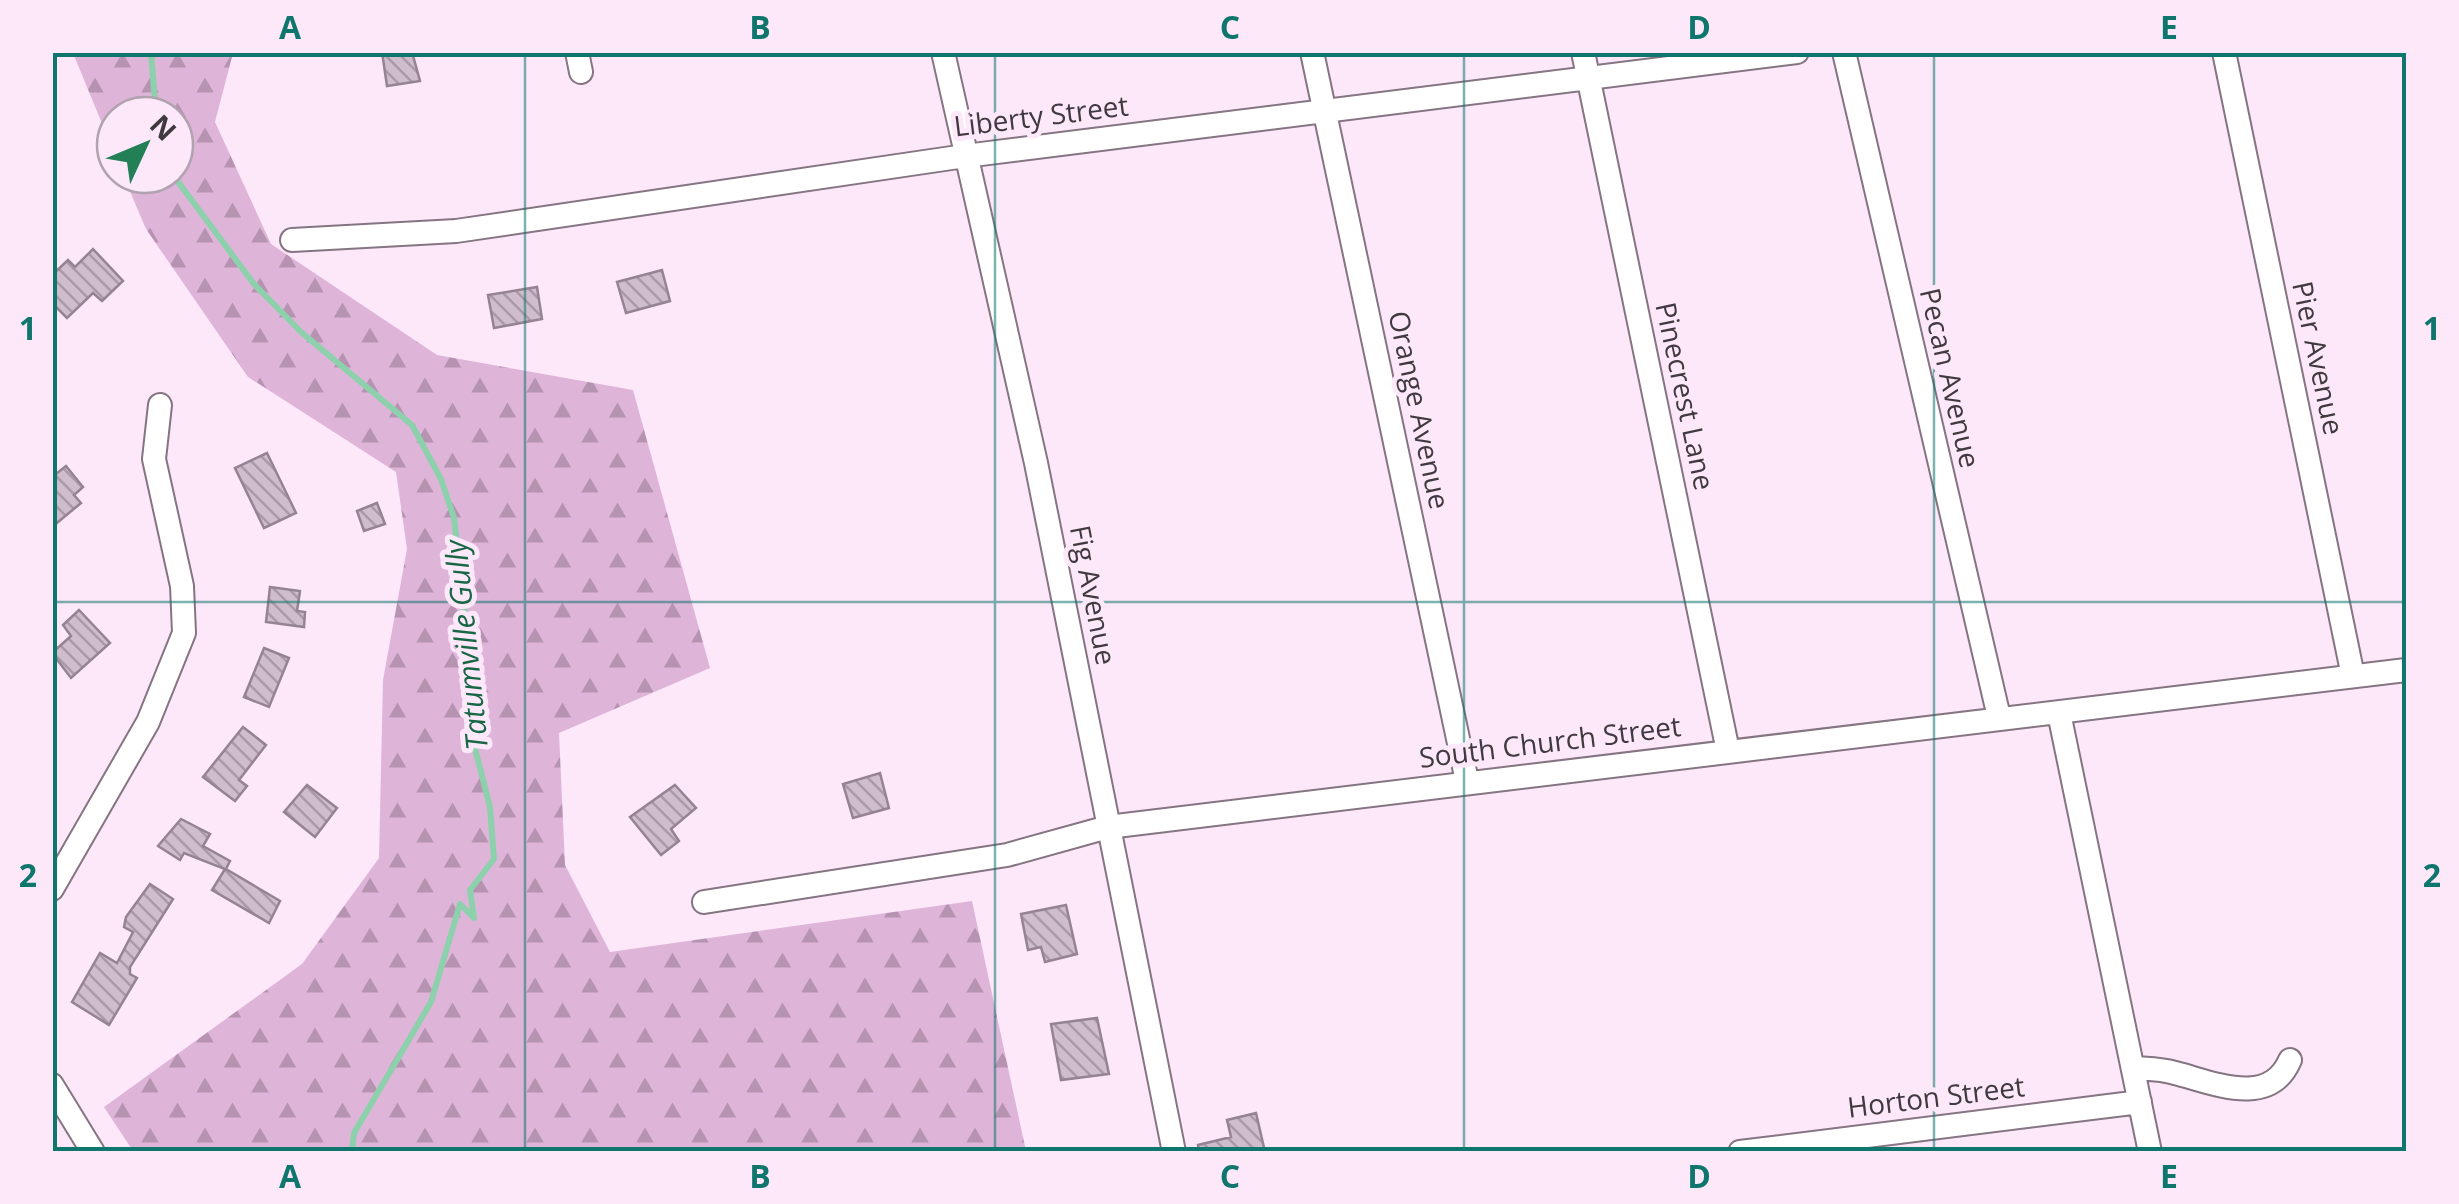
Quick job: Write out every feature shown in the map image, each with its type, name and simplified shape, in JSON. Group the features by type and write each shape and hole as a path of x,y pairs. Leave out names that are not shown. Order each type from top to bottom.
{"street":[{"name":"Fig Avenue","path":"944,52 1036,464 1174,1152"},
{"name":"Orange Avenue","path":"1312,52 1467,781"},
{"name":"Pinecrest Lane","path":"1582,52 1728,751"},
{"name":"Liberty Street","path":"292,240 456,232 965,156 1797,52"},
{"name":"Pecan Avenue","path":"1844,52 1999,717"},
{"name":"Pier Avenue","path":"2224,52 2353,676"},
{"path":"52,889 148,722 184,633 182,586 154,459 160,404"},
{"name":"South Church Street","path":"704,902 1007,855 1108,827 2406,670"},
{"path":"2060,713 2150,1152"},
{"path":"2134,1068 2171,1072 2234,1090 2272,1084 2284,1075 2290,1060"},
{"path":"52,1085 94,1152"},
{"name":"Horton Street","path":"1740,1152 2140,1102"}],"green space":[{"path":"73,53 233,53 215,122 271,244 437,355 633,390 710,668 559,733 565,865 610,952 972,901 1026,1151 133,1151 104,1107 302,964 379,858 383,680 407,549 396,472 248,377 146,229 132,195 195,195 195,95 95,95 95,106"}],"building":[{"path":"382,52 412,52 420,81 387,86"},
{"path":"93,249 123,281 102,301 93,293 67,318 52,303 52,275 68,260 75,267"},
{"path":"662,270 670,301 626,313 617,282"},
{"path":"537,287 542,319 494,328 488,295"},
{"path":"267,453 296,513 264,528 235,468"},
{"path":"66,466 83,487 74,495 81,503 52,527 52,477"},
{"path":"377,503 385,524 364,531 357,511"},
{"path":"270,587 300,591 297,611 305,612 304,627 266,622"},
{"path":"79,610 110,643 71,678 52,653 71,636 63,625"},
{"path":"264,648 289,658 269,707 244,697"},
{"path":"243,727 266,745 239,780 247,786 235,801 203,777"},
{"path":"880,773 889,808 853,818 843,784"},
{"path":"307,785 337,808 315,837 284,812"},
{"path":"675,785 696,808 671,829 679,841 661,855 630,817"},
{"path":"181,819 210,834 203,846 230,861 226,869 280,901 269,923 212,890 225,869 184,853 180,860 158,846"},
{"path":"150,884 173,899 130,967 130,974 137,978 109,1025 72,1002 100,953 117,963 133,932 124,927 126,917"},
{"path":"1066,905 1077,954 1045,962 1041,947 1028,950 1021,914"},
{"path":"1097,1018 1109,1074 1061,1080 1051,1024"},
{"path":"1256,1113 1265,1152 1199,1152 1198,1145 1231,1137 1227,1120"}],"waterway":[{"name":"Tatumville Gully","path":"151,52 154,95"},
{"name":"Tatumville Gully","path":"188,195 254,284 301,332 412,425 441,479 454,518 468,641 469,725 490,807 494,859 470,890 474,918 460,904 431,1002 354,1133 352,1152"}]}
